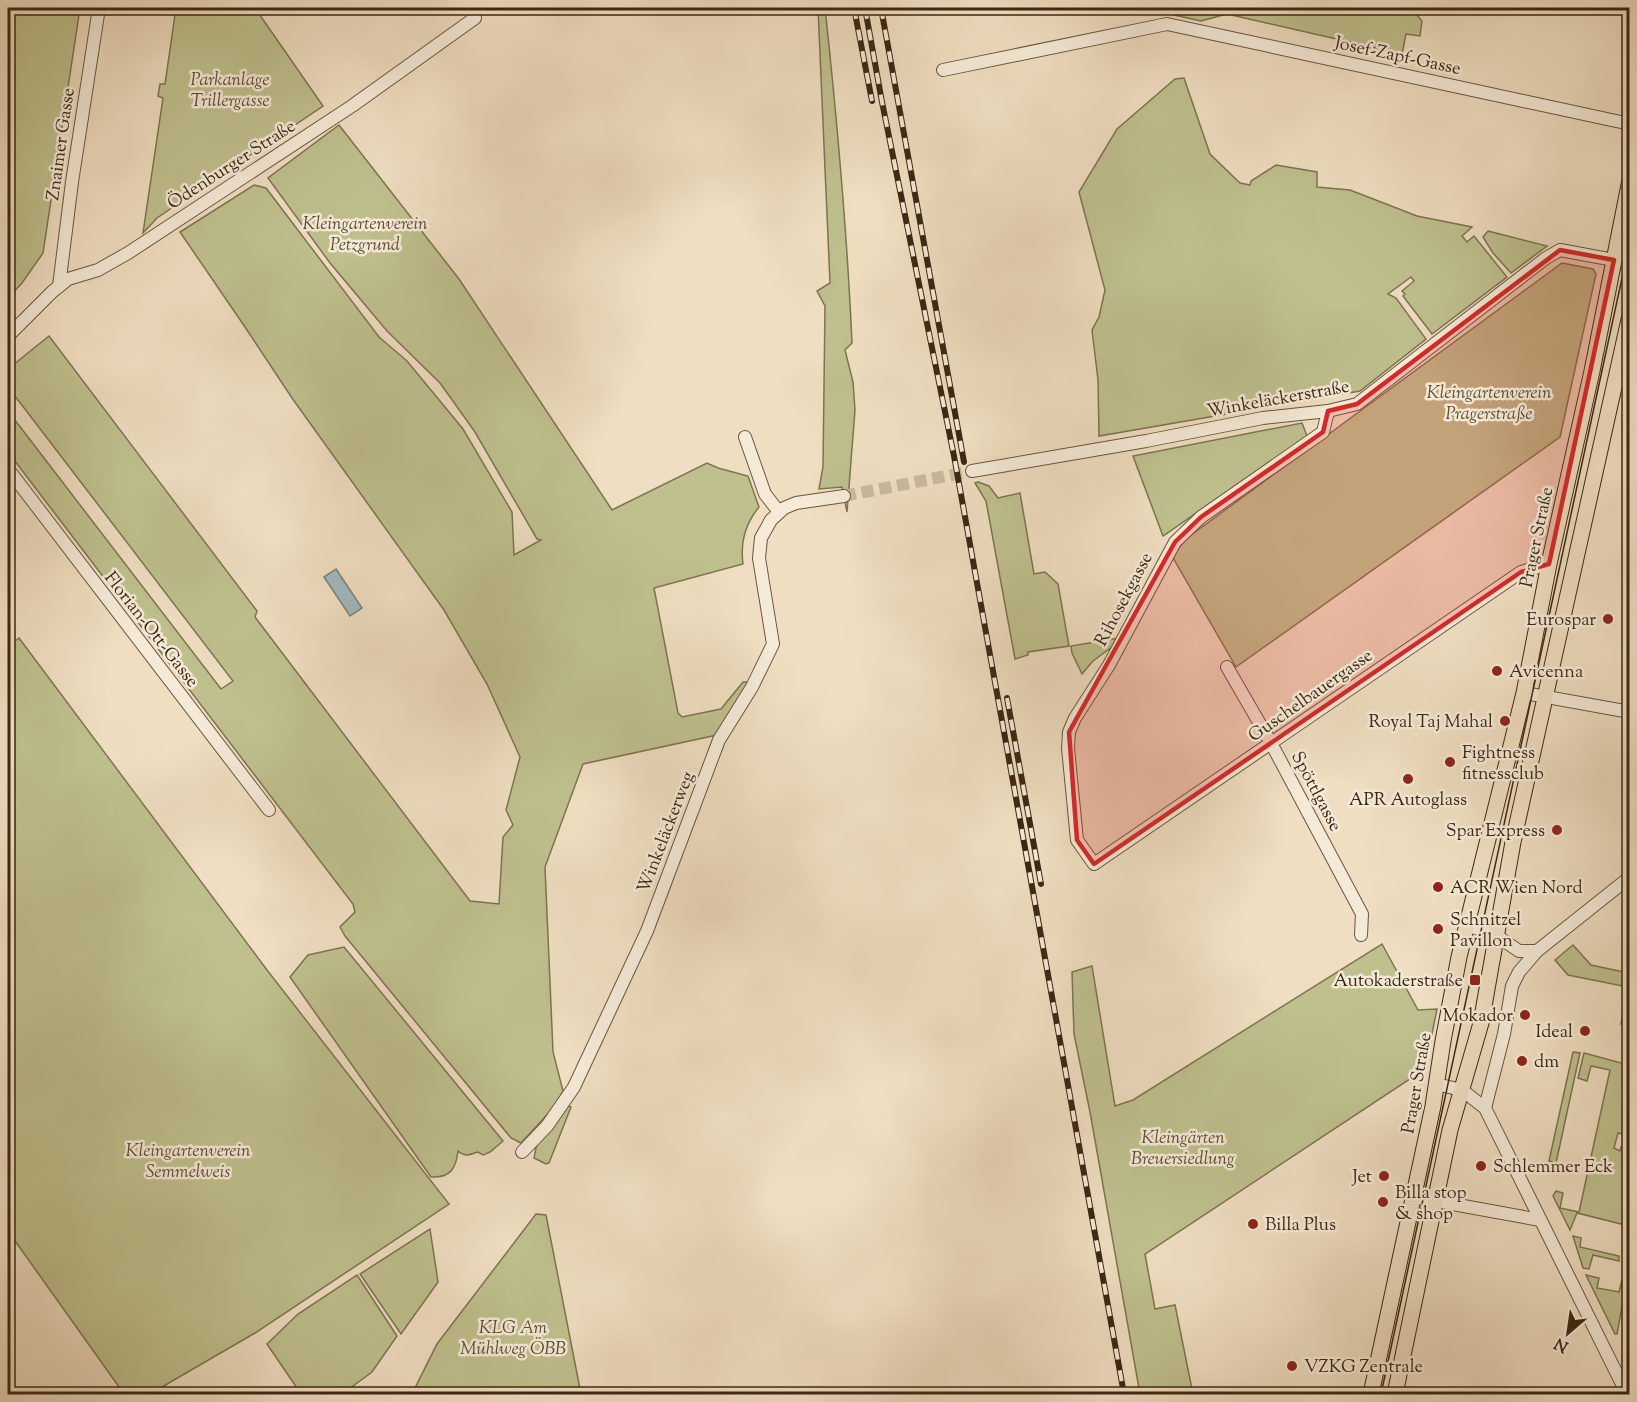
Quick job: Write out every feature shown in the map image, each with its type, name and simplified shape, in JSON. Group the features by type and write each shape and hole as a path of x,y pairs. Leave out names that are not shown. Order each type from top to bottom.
{"main road":[{"name":"Prager Straße","path":"1395,1395 1425,1200 1436,1084 1447,1019 1467,925 1524,693 1629,180"},
{"path":"1614,260 1629,265"},
{"name":"Prager Straße","path":"1371,1395 1425,1200 1450,1130 1481,1023 1513,843 1629,315"}],"street":[{"name":"Znaimer Gasse","path":"59,286 72,182 99,8"},
{"name":"Ödenburger Straße","path":"8,336 59,286 74,276 98,270 128,253 352,106 475,18"},
{"name":"Josef-Zapf-Gasse","path":"943,70 1158,24 1178,25 1629,124"},
{"name":"Winkeläckerstraße","path":"972,471 1263,418 1328,411 1357,404 1546,258 1560,250 1614,260"},
{"name":"Rihosekgasse","path":"1094,864 1077,840 1068,748 1069,732 1074,718 1109,665 1174,542 1201,517 1323,432 1328,411"},
{"path":"745,437 765,494 779,512 796,504 844,496"},
{"name":"Florian-Ott-Gasse","path":"8,470 269,810"},
{"name":"Winkeläckerweg","path":"522,1152 547,1126 574,1087 647,931 719,740 752,687 773,644 759,549 766,529 779,512"},
{"name":"Guschelbauergasse","path":"1094,864 1521,572 1549,564"},
{"name":"Spöttlgasse","path":"1227,667 1271,743 1362,914 1361,935"},
{"path":"1524,693 1547,695 1629,712"},
{"path":"1485,1108 1504,1034 1512,986 1519,972 1537,951 1629,877"},
{"path":"1467,925 1497,936 1519,951 1537,951"},
{"path":"1436,1084 1462,1090 1485,1108 1540,1220 1624,1376 1627,1395"},
{"path":"1425,1200 1540,1220"}],"highlighted area":[{"path":"1560,250 1614,260 1549,564 1521,572 1094,864 1077,840 1069,732 1175,542 1201,517 1323,432 1328,411 1357,404"}],"green space":[{"path":"8,8 80,8 43,253 22,283 8,298 8,129 10,126 8,123"},
{"name":"Parkanlage Trillergasse","path":"176,8 255,8 323,106 157,218 143,233 163,98 158,96 160,84 165,84"},
{"path":"818,8 825,8 834,91 850,301 852,343 845,350 853,382 855,410 847,512 842,487 819,489 823,467 825,306 817,291 830,283"},
{"path":"1182,8 1411,8 1422,21 1420,36 1406,34 1402,54 1227,14 1201,21 1174,15"},
{"path":"1184,78 1210,154 1240,183 1250,185 1251,181 1276,165 1317,172 1317,187 1350,190 1417,216 1472,227 1462,236 1467,242 1474,236 1507,277 1432,334 1403,296 1405,294 1402,291 1414,281 1411,277 1388,294 1396,298 1426,339 1360,391 1099,436 1098,380 1092,330 1099,317 1105,290 1079,192 1117,129 1175,79"},
{"name":"Kleingartenverein Petzgrund","path":"339,125 459,279 612,510 707,463 748,476 759,507 750,520 745,534 742,548 743,564 654,588 678,713 682,717 721,709 743,682 750,682 717,735 583,764 545,867 553,1052 563,1091 556,1105 521,1143 511,1138 345,936 340,927 355,912 353,904 8,452 8,411 221,689 233,681 8,387 8,369 49,336 257,611 255,617 470,901 499,904 503,837 513,825 506,810 520,757 487,684 444,610 292,398 180,232 254,185 266,188 379,337 407,361 463,429 512,512 514,555 541,540 537,539 475,432 440,383 387,331 330,263 268,178"},
{"path":"1488,231 1547,246 1511,273 1493,253 1483,237"},
{"name":"Kleingartenverein Pragerstraße","path":"1562,263 1593,269 1596,274 1560,437 1236,667 1172,556 1187,538"},
{"path":"1302,423 1307,436 1163,536 1133,456"},
{"path":"975,483 989,486 998,498 1020,493 1034,574 1045,572 1058,584 1069,646 1028,652 1028,655 1015,659 986,501"},
{"name":"Kleingartenverein Semmelweis","path":"19,638 267,970 449,1204 255,1333 150,1394 124,1394 8,1231 8,646"},
{"path":"1119,638 1116,644 1093,661 1082,674 1071,646"},
{"name":"Kleingärten Breuersiedlung","path":"1382,944 1418,1010 1437,1009 1425,1069 1145,1254 1155,1309 1175,1305 1193,1394 1140,1394 1074,1034 1072,972 1092,966 1115,1106 1133,1100"},
{"path":"1573,945 1591,965 1629,973 1629,1026 1621,1024 1628,987 1568,975 1555,960"},
{"path":"344,947 503,1141 490,1152 483,1155 478,1152 466,1155 458,1151 456,1163 451,1171 443,1176 431,1177 290,977 308,955"},
{"path":"1573,1052 1580,1053 1556,1163 1549,1161"},
{"path":"1584,1053 1629,1065 1630,1108 1627,1120 1625,1120 1624,1134 1618,1133 1614,1148 1620,1151 1621,1147 1629,1149 1629,1226 1577,1213 1570,1230 1553,1196 1556,1191 1563,1193 1560,1208 1579,1212 1610,1070 1591,1066 1587,1081 1578,1078"},
{"path":"567,1106 571,1107 549,1163 546,1164 534,1158 537,1142"},
{"name":"KLG Am Mühlweg ÖBB","path":"536,1214 546,1215 581,1394 412,1394 437,1344"},
{"path":"430,1229 438,1282 401,1334 360,1274"},
{"path":"1573,1236 1581,1238 1580,1247 1619,1256 1619,1261 1593,1255 1589,1269 1583,1268"},
{"path":"357,1275 397,1336 372,1372 342,1394 301,1394 267,1344 298,1314"},
{"path":"1586,1275 1599,1278 1597,1288 1619,1292 1622,1280 1627,1279 1617,1334 1615,1334"}],"water":[{"path":"336,569 362,608 350,616 324,577"}],"tunnel":[{"path":"844,496 972,471"}],"tram line":[{"path":"1381,1394 1630,241"}],"railway":[{"path":"854,8 872,101"},
{"path":"865,8 954,456 1124,1394"},
{"path":"881,8 964,462"},
{"path":"1007,698 1041,884"}],"place":[{"name":"Eurospar","path":"1608,619"},
{"name":"Avicenna","path":"1497,671"},
{"name":"Royal Taj Mahal","path":"1505,721"},
{"name":"Fightness fitnessclub","path":"1450,762"},
{"name":"APR Autoglass","path":"1408,779"},
{"name":"Spar Express","path":"1557,830"},
{"name":"ACR Wien Nord","path":"1438,887"},
{"name":"Schnitzel Pavillon","path":"1438,929"},
{"name":"Autokaderstraße","path":"1475,980"},
{"name":"Mokador","path":"1525,1015"},
{"name":"Ideal","path":"1585,1031"},
{"name":"dm","path":"1522,1061"},
{"name":"Schlemmer Eck","path":"1481,1166"},
{"name":"Jet","path":"1384,1176"},
{"name":"Billa stop & shop","path":"1383,1202"},
{"name":"Billa Plus","path":"1253,1224"},
{"name":"VZKG Zentrale","path":"1292,1366"}]}
